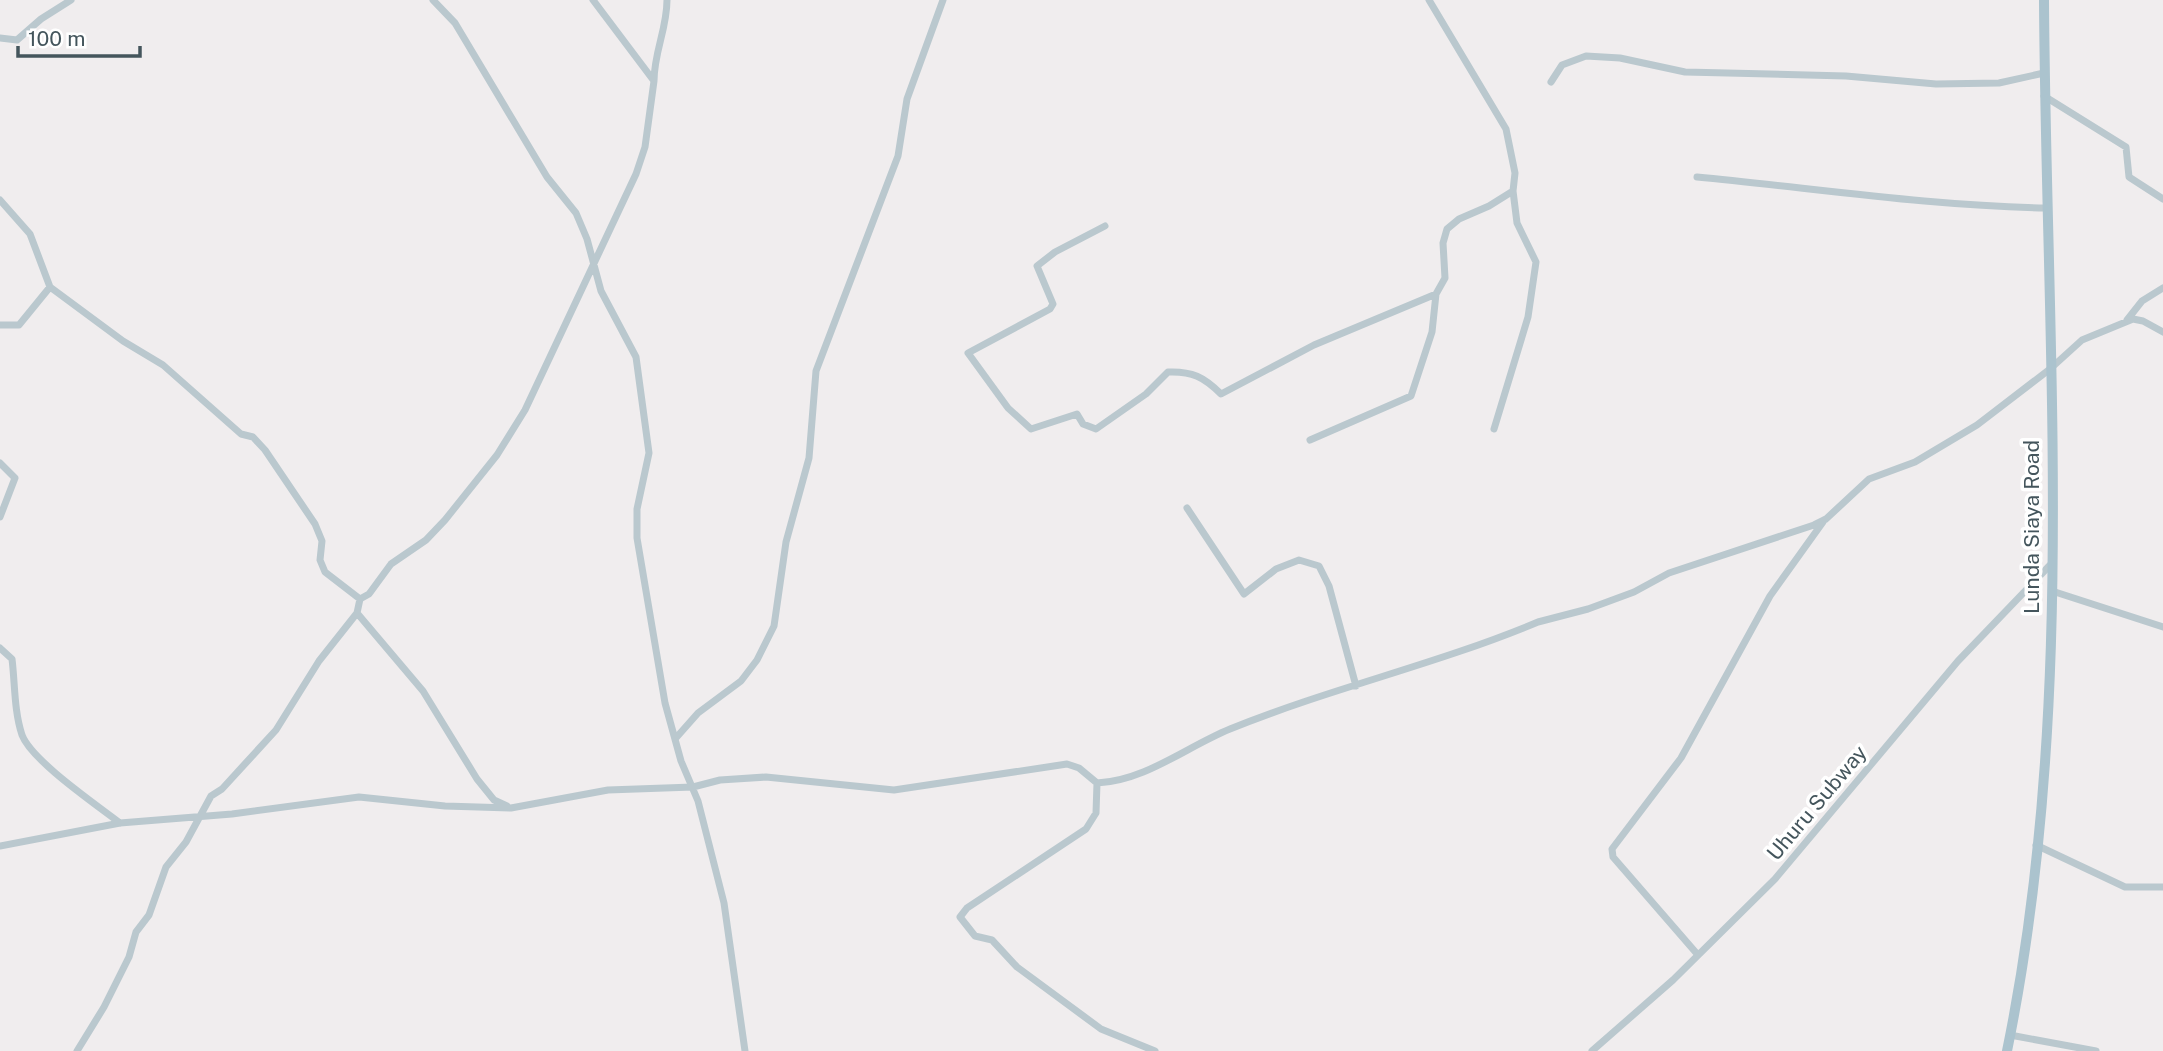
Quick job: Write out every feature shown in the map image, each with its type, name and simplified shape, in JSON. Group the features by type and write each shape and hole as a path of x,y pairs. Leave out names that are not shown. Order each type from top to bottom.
{"main road":[{"name":"Lunda Siaya Road","path":"2007,1051 2028,930 2046,737 2052,591 2044,0"}],"street":[{"path":"0,38 17,40 41,19 71,0"},
{"path":"433,0 455,23 547,177 576,213 601,292 636,357 649,453 637,509 636,530 663,693 674,739 693,787 724,903 745,1051"},
{"path":"593,0 654,81"},
{"path":"76,1051 104,1007 129,957 137,929 149,915 162,874 187,842 211,796 222,789 276,730 319,661 357,613 360,599 369,594 391,564 434,532 496,455 548,366 575,298 594,265 643,155 654,81 654,57 663,38 667,0"},
{"path":"674,739 698,713 741,681 757,660 774,626 786,542 811,444 816,371 898,156 908,99 943,0"},
{"path":"1429,0 1506,129 1515,173 1513,191 1517,223 1536,262 1528,317 1494,429"},
{"path":"1551,82 1562,65 1586,56 1620,58 1685,72 1836,76 1936,84 1999,83 2044,73"},
{"path":"2044,96 2126,147 2129,177 2163,199"},
{"path":"1697,177 1892,195 1955,205 2046,208"},
{"path":"1310,440 1411,396 1432,332 1436,294 1446,278 1443,243 1449,226 1513,191"},
{"path":"0,200 30,234 50,287 123,341 163,365 241,434 253,437 280,470 315,524 322,541 320,560 326,572 360,599"},
{"path":"1105,226 1055,252 1037,266 1053,304 1051,309 968,354 1008,408 1031,429 1077,414 1083,424 1096,429 1146,394 1168,372 1190,372 1209,382 1221,394 1314,345 1436,294"},
{"path":"0,325 19,326 50,287"},
{"path":"2127,321 2142,301 2163,288"},
{"path":"1698,955 1613,857 1612,849 1681,758 1770,596 1826,519 1870,479 1915,462 1958,437 2050,369 2082,340 2127,321 2143,321 2163,332"},
{"path":"0,463 15,478 0,517"},
{"path":"1187,508 1244,594 1276,569 1299,561 1319,566 1329,586 1356,686"},
{"path":"0,846 120,823 202,814 232,814 359,797 445,806 511,808 608,790 693,787 720,780 766,777 894,790 1067,764 1079,768 1097,783 1112,782 1143,772 1230,729 1538,622 1588,609 1634,592 1669,573 1826,519"},
{"name":"Uhuru Subway","path":"1592,1051 1698,955 1798,854 1958,661 2053,562"},
{"path":"2052,591 2163,627"},
{"path":"357,613 423,691 477,779 494,800 511,808"},
{"path":"0,648 12,659 19,720 28,745 58,774 120,823"},
{"path":"1097,783 1096,813 1086,829 967,908 960,917 975,936 992,940 1017,967 1089,1022 1111,1035 1155,1051"},
{"path":"2036,844 2125,887 2163,887"},
{"path":"2010,1035 2096,1051"}]}
